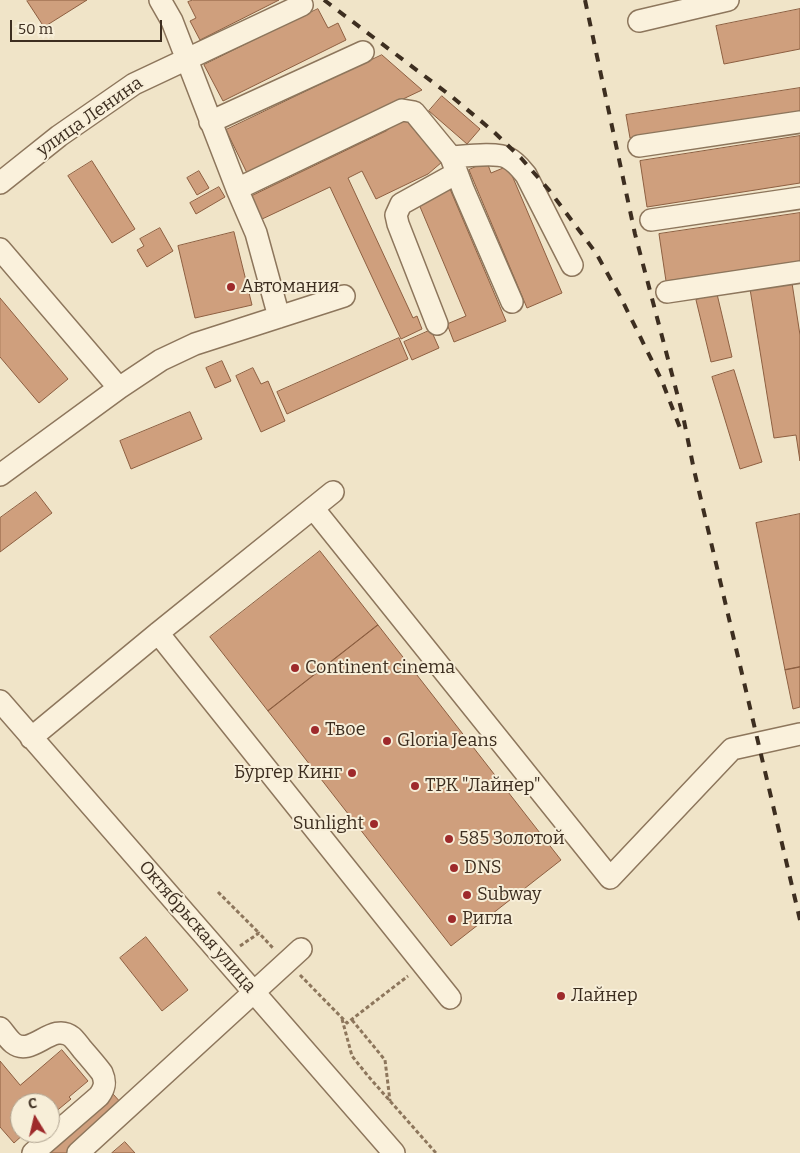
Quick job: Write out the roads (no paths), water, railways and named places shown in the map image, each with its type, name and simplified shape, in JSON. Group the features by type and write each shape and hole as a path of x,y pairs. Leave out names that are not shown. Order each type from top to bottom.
{"street":[{"path":"160,0 172,21 210,122 256,233 279,317"},
{"path":"639,21 728,0"},
{"name":"улица Ленина","path":"0,183 59,136 134,84 302,5"},
{"path":"210,122 363,52"},
{"path":"237,189 402,110 414,112 454,165 512,302"},
{"path":"639,146 800,122"},
{"path":"437,324 396,215 401,204 454,165 497,155 507,157 516,163 526,175 572,265"},
{"path":"651,220 800,198"},
{"path":"0,249 119,388"},
{"path":"667,292 800,272"},
{"path":"0,475 119,388 161,360 195,344 344,296"},
{"path":"32,738 158,633 333,492"},
{"path":"313,508 610,878 732,749 800,734"},
{"path":"158,633 450,998"},
{"name":"Октябрьская улица","path":"0,701 394,1153"},
{"path":"78,1153 294,955"},
{"path":"0,1028 14,1044 23,1046 37,1043 53,1034 62,1033 71,1036 102,1073 105,1080 104,1089 99,1096 33,1153"}],"railway":[{"path":"324,0 451,96 494,132 521,158 549,190 596,253 620,296 662,381 680,428"},
{"path":"585,0 635,234 683,416 800,920"}],"place":[{"name":"Автомания","path":"231,287"},
{"name":"Continent cinema","path":"295,668"},
{"name":"Твое","path":"315,730"},
{"name":"Gloria Jeans","path":"387,741"},
{"name":"Бургер Кинг","path":"352,773"},
{"name":"ТРК \"Лайнер\"","path":"415,786"},
{"name":"Sunlight","path":"374,824"},
{"name":"585 Золотой","path":"449,839"},
{"name":"DNS","path":"454,868"},
{"name":"Subway","path":"467,895"},
{"name":"Ригла","path":"452,919"},
{"name":"Лайнер","path":"561,996"}]}
